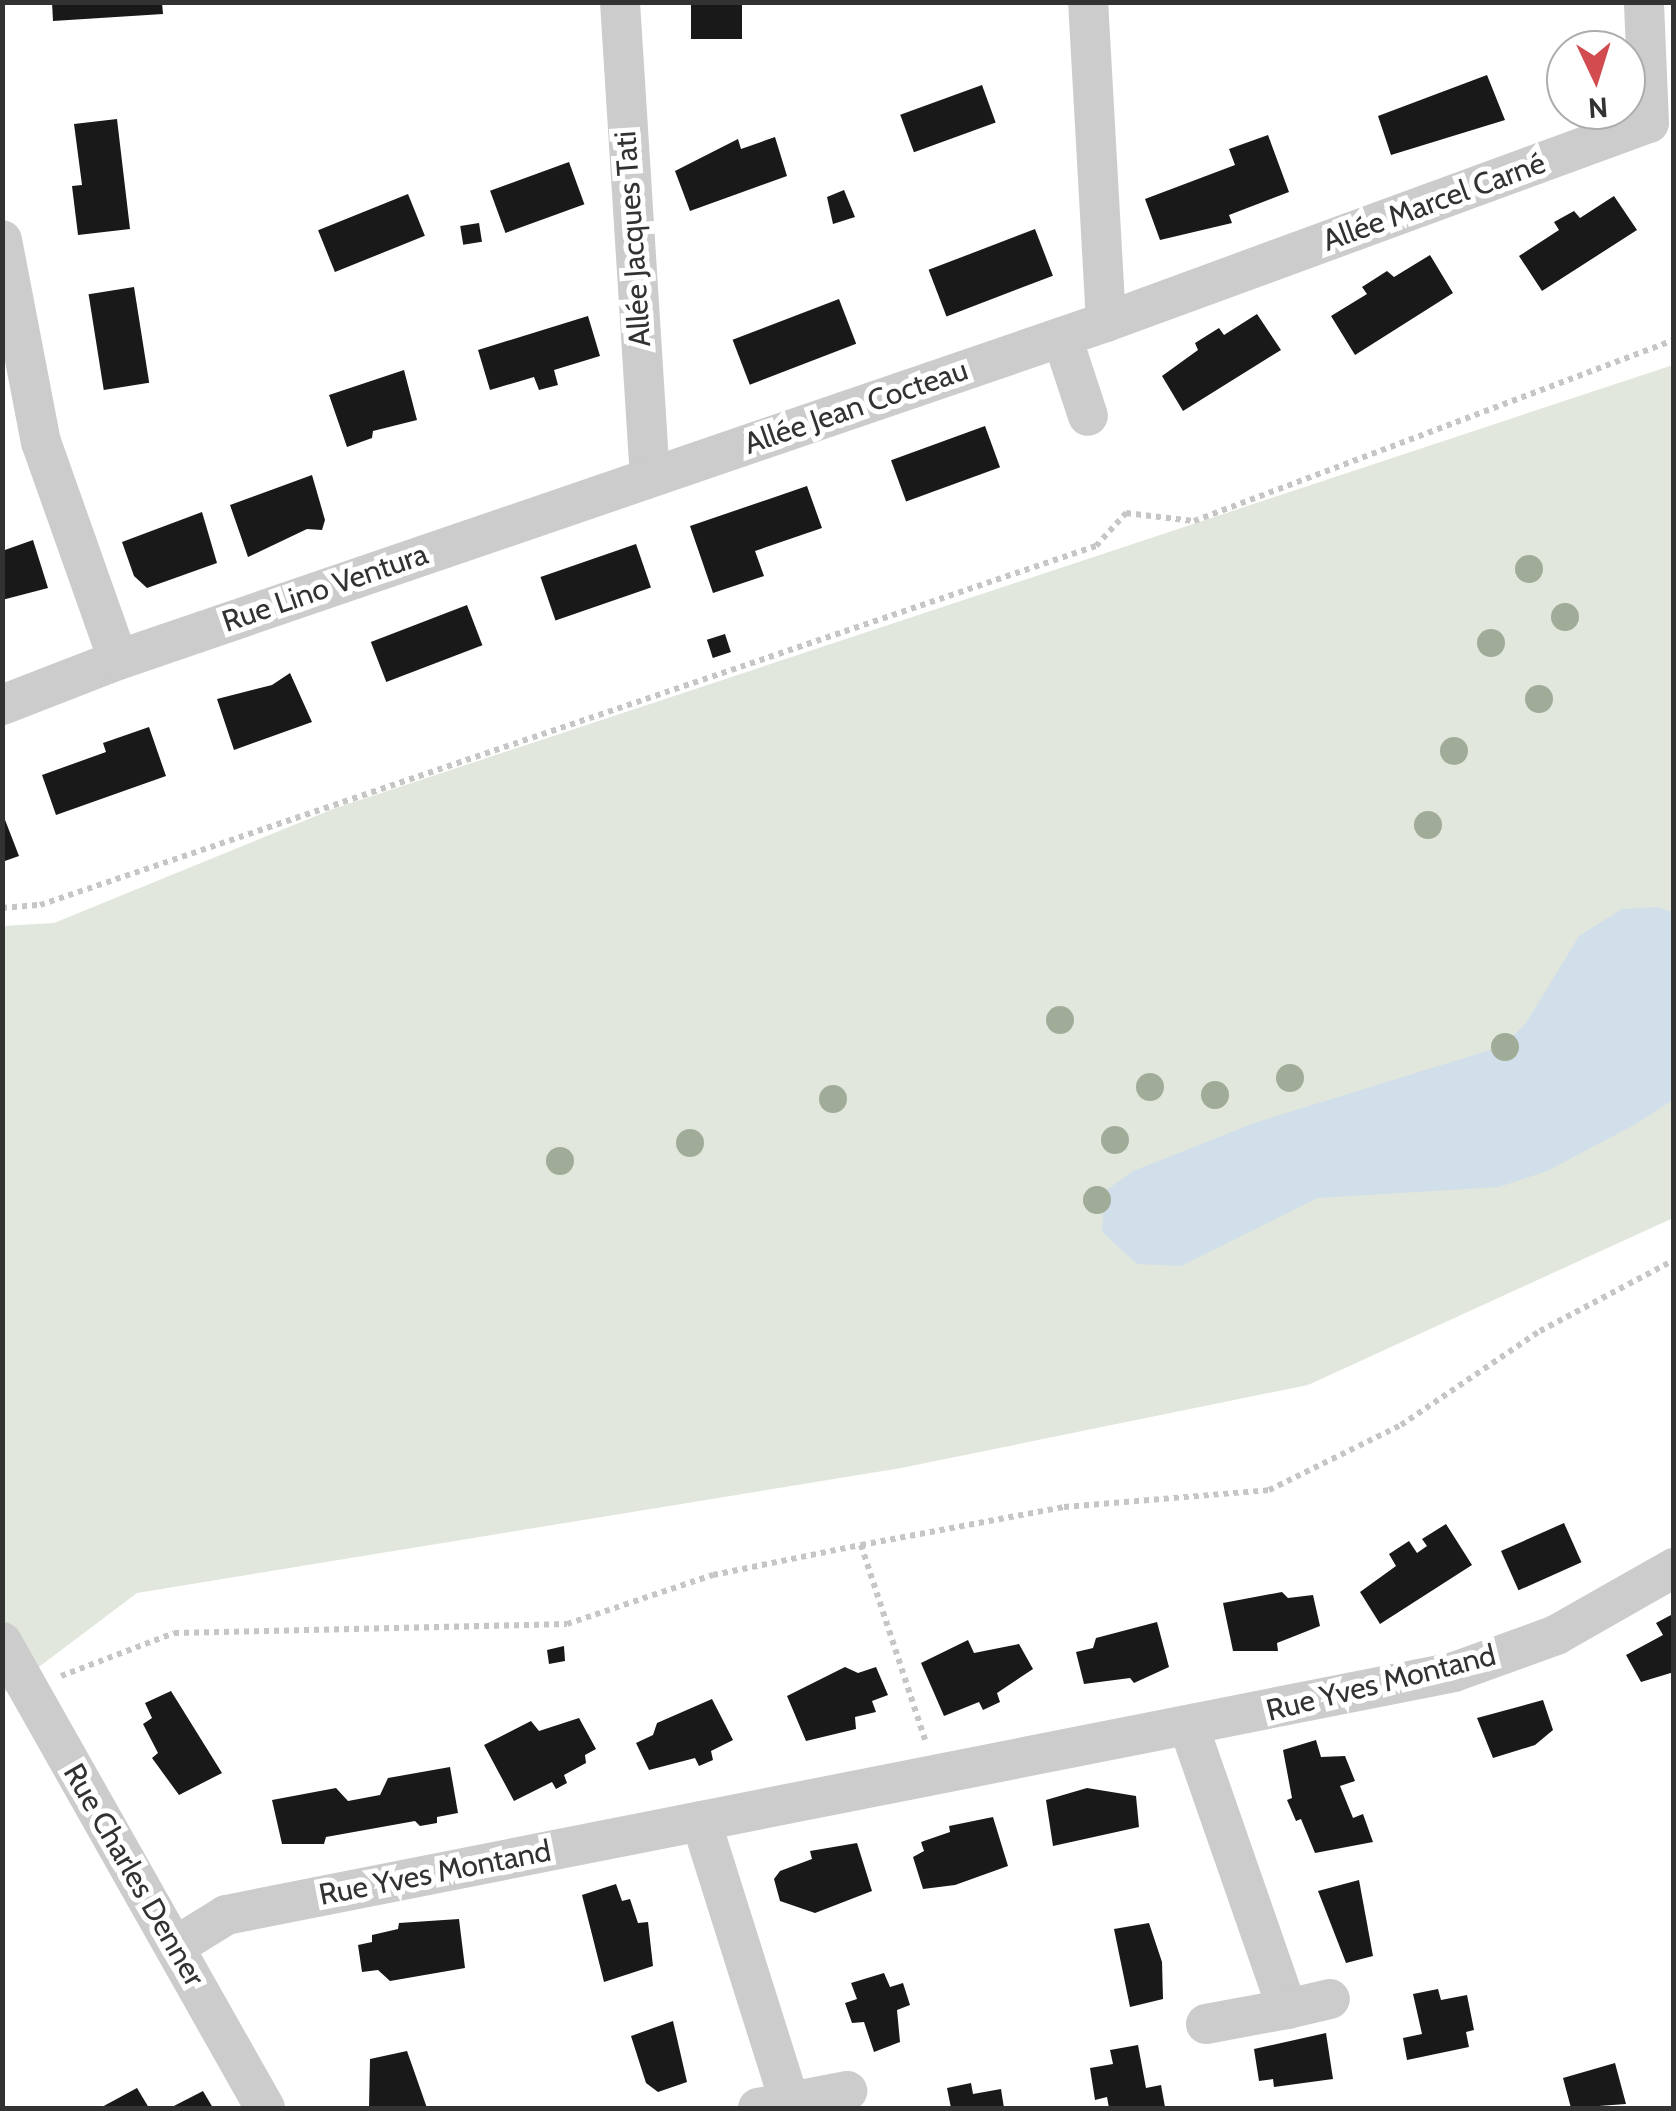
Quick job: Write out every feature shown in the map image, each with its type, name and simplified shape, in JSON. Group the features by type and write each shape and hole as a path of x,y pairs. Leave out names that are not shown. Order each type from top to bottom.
{"street":[{"name":"Allée Jacques Tati","path":"620,2 650,476"},
{"path":"1088,2 1106,322"},
{"name":"Allée Marcel Carné","path":"1106,322 1649,123 1644,2"},
{"path":"2,240 41,442 118,660"},
{"name":"Allée Jean Cocteau","path":"650,476 1106,322"},
{"path":"1062,337 1088,416"},
{"name":"Rue Lino Ventura","path":"2,706 118,660 650,476"},
{"name":"Rue Yves Montand","path":"176,1946 226,1916 1454,1672 1556,1636 1674,1568"},
{"name":"Rue Charles Denner","path":"2,1642 264,2108"},
{"path":"1190,1727 1287,2009"},
{"path":"701,1822 774,2106 846,2091"},
{"path":"1206,2024 1330,2000"}],"path":[{"path":"2,908 40,905 1096,546 1126,513 1194,521 1674,340"},
{"path":"29,1691 174,1633 567,1624 630,1608 713,1575 1064,1507 1269,1490 1401,1425 1540,1331 1674,1260"},
{"path":"861,1546 937,1774"}],"shaded area":[{"path":"1673,365 1673,1218 1308,1385 901,1468 137,1593 3,1694 3,926 54,923 333,809"},
{"path":"1657,907 1673,912 1673,1100 1634,1125 1547,1171 1499,1187 1318,1198 1181,1266 1137,1264 1102,1232 1105,1191 1133,1171 1254,1123 1503,1046 1526,1023 1579,936 1622,909"}],"building":[{"path":"52,2 162,2 163,14 53,21"},
{"path":"691,2 742,2 742,39 691,39"},
{"path":"1487,75 1505,120 1391,155 1378,116"},
{"path":"982,85 996,123 914,152 900,115"},
{"path":"117,119 130,229 78,235 72,186 82,185 74,124"},
{"path":"1268,135 1289,192 1229,215 1232,223 1160,240 1145,199 1235,165 1229,149"},
{"path":"775,137 787,176 690,211 675,171 738,139 741,149"},
{"path":"569,162 584,204 505,233 490,191"},
{"path":"844,190 855,217 833,224 827,197"},
{"path":"408,194 425,236 335,272 318,230"},
{"path":"1614,196 1637,230 1542,291 1519,256 1559,230 1554,222 1574,211 1580,218"},
{"path":"479,223 482,242 463,245 460,226"},
{"path":"1035,229 1053,276 946,317 929,270"},
{"path":"1430,255 1453,293 1355,355 1331,316 1367,294 1362,287 1387,271 1394,277"},
{"path":"134,287 149,383 104,390 89,294"},
{"path":"839,299 856,344 750,385 733,340"},
{"path":"1257,314 1281,350 1183,411 1162,376 1198,350 1195,343 1219,328 1224,335"},
{"path":"588,316 600,356 554,370 558,385 539,390 534,377 490,390 478,350"},
{"path":"404,370 417,420 373,431 372,438 347,447 329,395"},
{"path":"985,426 1000,467 906,502 891,460"},
{"path":"312,475 325,520 322,530 307,529 248,557 230,505"},
{"path":"807,486 822,528 755,551 764,576 713,593 690,526"},
{"path":"202,512 217,563 147,588 134,576 122,542"},
{"path":"33,540 48,588 2,600 2,551"},
{"path":"636,544 651,587 555,620 541,577"},
{"path":"467,605 482,645 386,682 371,642"},
{"path":"725,634 731,652 713,658 707,640"},
{"path":"290,673 312,722 234,750 217,699 272,685"},
{"path":"149,727 166,776 56,815 42,775 106,752 103,743"},
{"path":"2,812 19,856 2,862"},
{"path":"1564,1523 1581,1562 1518,1590 1501,1551"},
{"path":"1446,1524 1472,1565 1380,1624 1360,1592 1396,1566 1389,1554 1409,1541 1417,1553 1427,1546 1422,1539"},
{"path":"1282,1592 1288,1598 1313,1595 1320,1626 1277,1643 1278,1651 1233,1651 1223,1603"},
{"path":"1671,1615 1674,1672 1641,1682 1626,1655 1663,1635 1656,1623"},
{"path":"1157,1622 1169,1667 1134,1683 1130,1678 1084,1684 1076,1652 1093,1648 1096,1638"},
{"path":"968,1640 974,1653 1019,1644 1033,1669 997,1693 1000,1702 983,1710 979,1702 944,1716 921,1663"},
{"path":"564,1646 565,1661 549,1664 547,1650"},
{"path":"845,1667 858,1673 876,1667 888,1695 872,1701 876,1712 855,1717 856,1729 806,1741 787,1696"},
{"path":"171,1691 222,1773 179,1795 152,1758 158,1753 143,1724 152,1718 145,1703"},
{"path":"712,1699 733,1740 711,1751 713,1760 699,1766 695,1758 649,1770 636,1743 653,1735 657,1723"},
{"path":"1543,1700 1553,1730 1535,1745 1493,1758 1477,1718"},
{"path":"579,1718 596,1749 585,1755 586,1763 564,1775 567,1783 556,1789 552,1782 514,1801 484,1745 531,1721 539,1731"},
{"path":"1316,1740 1321,1757 1345,1756 1355,1781 1340,1786 1353,1818 1363,1814 1373,1842 1315,1853 1301,1819 1296,1821 1287,1800 1292,1798 1283,1750"},
{"path":"450,1767 458,1813 437,1817 437,1823 420,1826 415,1821 326,1837 324,1844 282,1844 272,1800 336,1788 348,1801 380,1795 388,1778"},
{"path":"1087,1788 1136,1796 1139,1827 1053,1846 1046,1800"},
{"path":"993,1817 1008,1866 955,1885 923,1889 913,1857 924,1851 921,1842 950,1832 949,1826"},
{"path":"857,1843 872,1891 815,1913 780,1901 774,1879 780,1871 812,1859 810,1851"},
{"path":"1359,1880 1373,1956 1346,1963 1318,1891"},
{"path":"616,1884 622,1901 630,1899 638,1923 648,1922 653,1966 604,1982 582,1895"},
{"path":"459,1919 465,1968 390,1981 378,1970 362,1972 358,1945 372,1942 372,1935 398,1929 399,1923"},
{"path":"1149,1923 1162,1962 1163,1999 1130,2007 1114,1929"},
{"path":"884,1973 890,1987 903,1983 910,2005 897,2010 900,2042 874,2052 864,2022 852,2023 845,2003 857,1999 851,1983"},
{"path":"1438,1989 1441,2000 1467,1995 1474,2030 1466,2032 1469,2047 1407,2060 1403,2038 1422,2034 1413,1994"},
{"path":"673,2021 687,2082 658,2092 646,2083 631,2036"},
{"path":"1326,2033 1333,2079 1274,2087 1273,2079 1259,2081 1254,2049"},
{"path":"1138,2045 1146,2088 1161,2085 1165,2107 1109,2108 1107,2097 1095,2100 1090,2068 1113,2064 1110,2050"},
{"path":"407,2051 427,2108 369,2108 370,2059"},
{"path":"1615,2063 1626,2104 1571,2108 1563,2078"},
{"path":"971,2083 973,2094 1001,2089 1004,2108 951,2108 947,2088"},
{"path":"137,2088 149,2108 100,2108"},
{"path":"203,2091 213,2108 170,2108"}]}
